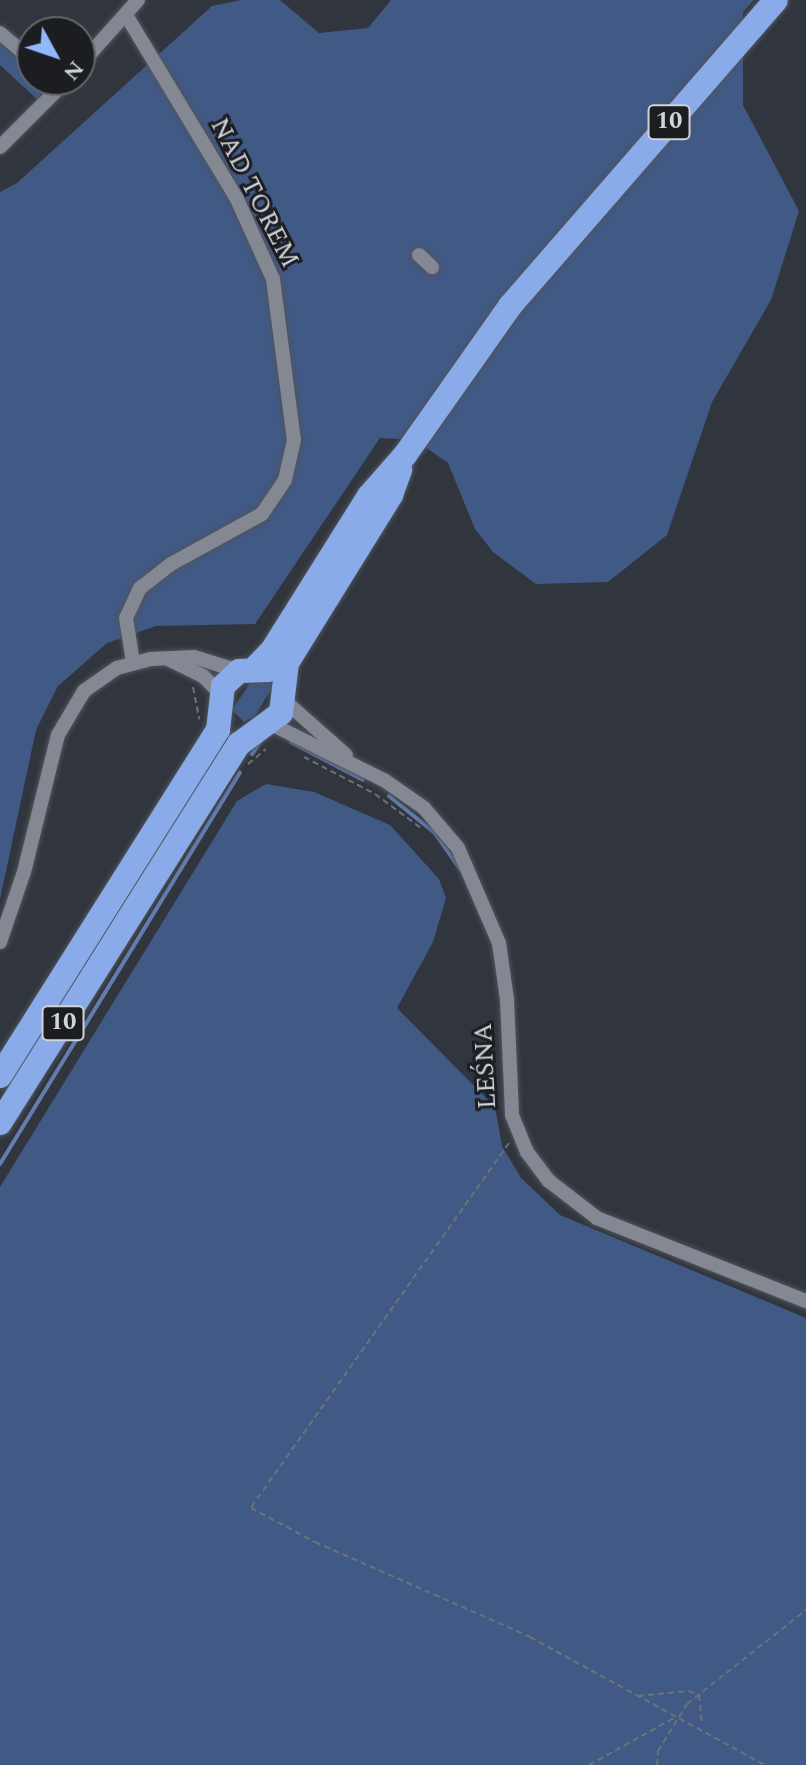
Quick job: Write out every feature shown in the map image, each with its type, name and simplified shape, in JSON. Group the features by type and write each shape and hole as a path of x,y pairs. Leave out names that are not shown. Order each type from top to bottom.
{"highway":[{"name":"10","path":"0,1076 218,730 214,710 247,670 273,649 369,496 405,455 510,306 776,0"},
{"name":"10","path":"0,1123 239,744 266,732 286,690 287,663 391,495 405,455"},
{"path":"247,670 286,690"},
{"path":"214,710 239,727 266,732"}],"street":[{"path":"96,48 138,0"},
{"name":"NAD TOREM","path":"126,15 236,197 273,279 294,440 285,480 262,514 171,564 140,588 126,618 133,662"},
{"path":"0,33 16,46"},
{"path":"0,147 51,96"},
{"path":"419,255 432,267"},
{"path":"0,942 64,721 93,683 133,662 167,658 194,657 247,670"},
{"path":"167,658 203,676 214,710"},
{"name":"LEŚNA","path":"286,690 352,761"},
{"name":"LEŚNA","path":"266,732 352,761 414,801 446,830 480,891 503,970 508,1085 517,1132 549,1181 597,1218 806,1301"}],"path":[{"path":"191,680 214,710"},
{"path":"240,759 254,764 266,732"},
{"path":"298,754 375,794 425,832"},
{"path":"517,1132 251,1508 315,1542 530,1637 636,1696 702,1726 765,1765"},
{"path":"657,1765 658,1751 677,1717 699,1695 806,1610"},
{"path":"636,1696 689,1691 699,1695"},
{"path":"699,1695 702,1726"},
{"path":"589,1765 677,1717"}],"shaded area":[{"path":"241,0 280,0 319,33 368,28 391,0 754,0 743,12 743,105 799,211 771,300 712,402 667,535 608,582 536,584 493,552 475,529 448,463 415,440 380,438 255,624 156,626 107,643 58,686 36,730 0,899 0,192 17,183 212,6"},
{"path":"0,35 16,50 16,80 0,65"},
{"path":"252,680 271,680 274,685 255,716 244,722 232,710"},
{"path":"266,784 314,792 390,825 439,879 446,898 433,942 397,1008 495,1107 502,1146 521,1178 560,1215 806,1318 806,1765 0,1765 0,1187 237,801"}],"waterway":[{"path":"252,754 261,741"},
{"path":"291,742 363,780"},
{"path":"0,1164 240,773"},
{"path":"389,796 435,833 460,869"}]}
